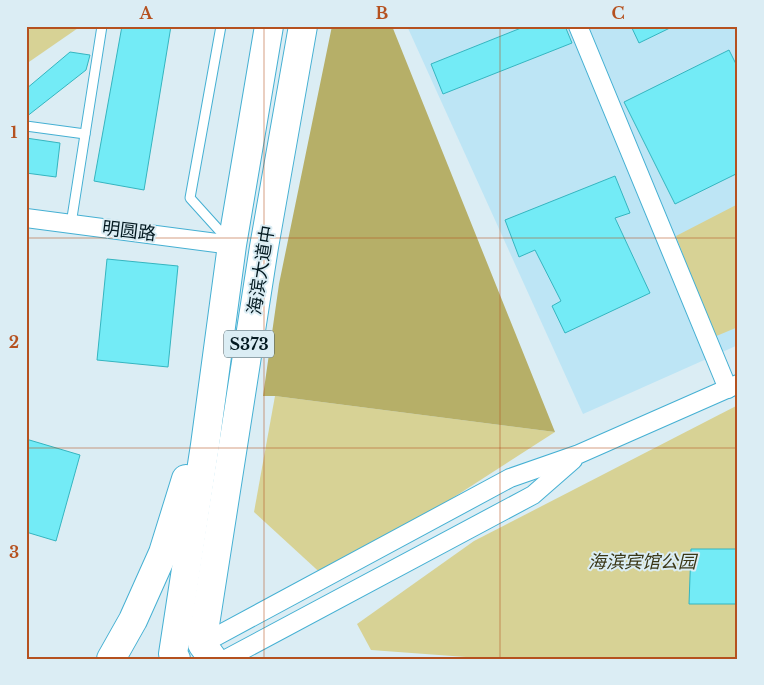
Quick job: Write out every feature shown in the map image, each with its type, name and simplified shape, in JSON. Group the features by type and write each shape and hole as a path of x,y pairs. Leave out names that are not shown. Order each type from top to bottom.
{"main road":[{"name":"海滨大道中","path":"172,657 206,445 232,244 269,26"},
{"name":"海滨大道中","path":"208,651 264,247 303,26"},
{"path":"111,659 133,620 163,553 182,494 216,367"},
{"name":"S373","path":"172,657 208,651"}],"street":[{"path":"208,651 510,478 579,454 733,386 578,26"},
{"name":"明圆路","path":"26,218 232,244"},
{"path":"226,659 533,495 579,454"}],"lane":[{"path":"71,224 102,26"},
{"path":"221,26 190,198 232,244"},
{"path":"26,126 85,134"}],"shaded area":[{"path":"332,26 392,26 555,432 263,396 279,284"},
{"path":"407,26 738,26 738,345 583,414"}],"green space":[{"path":"34,26 81,26 26,64 26,32"},
{"path":"738,204 738,327 714,337 676,236"},
{"path":"275,396 555,432 327,579 254,512"},
{"name":"海滨宾馆公园","path":"738,405 738,659 493,659 371,650 357,624 474,541"}],"building":[{"path":"122,26 171,26 144,190 94,181"},
{"path":"526,26 565,26 572,43 443,94 431,64"},
{"path":"631,26 674,26 639,43"},
{"path":"729,50 738,68 738,173 675,204 624,102"},
{"path":"70,52 90,55 86,70 26,117 26,89"},
{"path":"26,138 60,143 56,177 26,173"},
{"path":"615,176 630,213 615,218 650,293 565,333 552,306 561,301 535,250 519,257 505,220"},
{"path":"107,259 178,266 168,367 97,360"},
{"path":"26,439 80,455 56,541 26,532"},
{"path":"691,549 738,549 738,604 689,604"}]}
